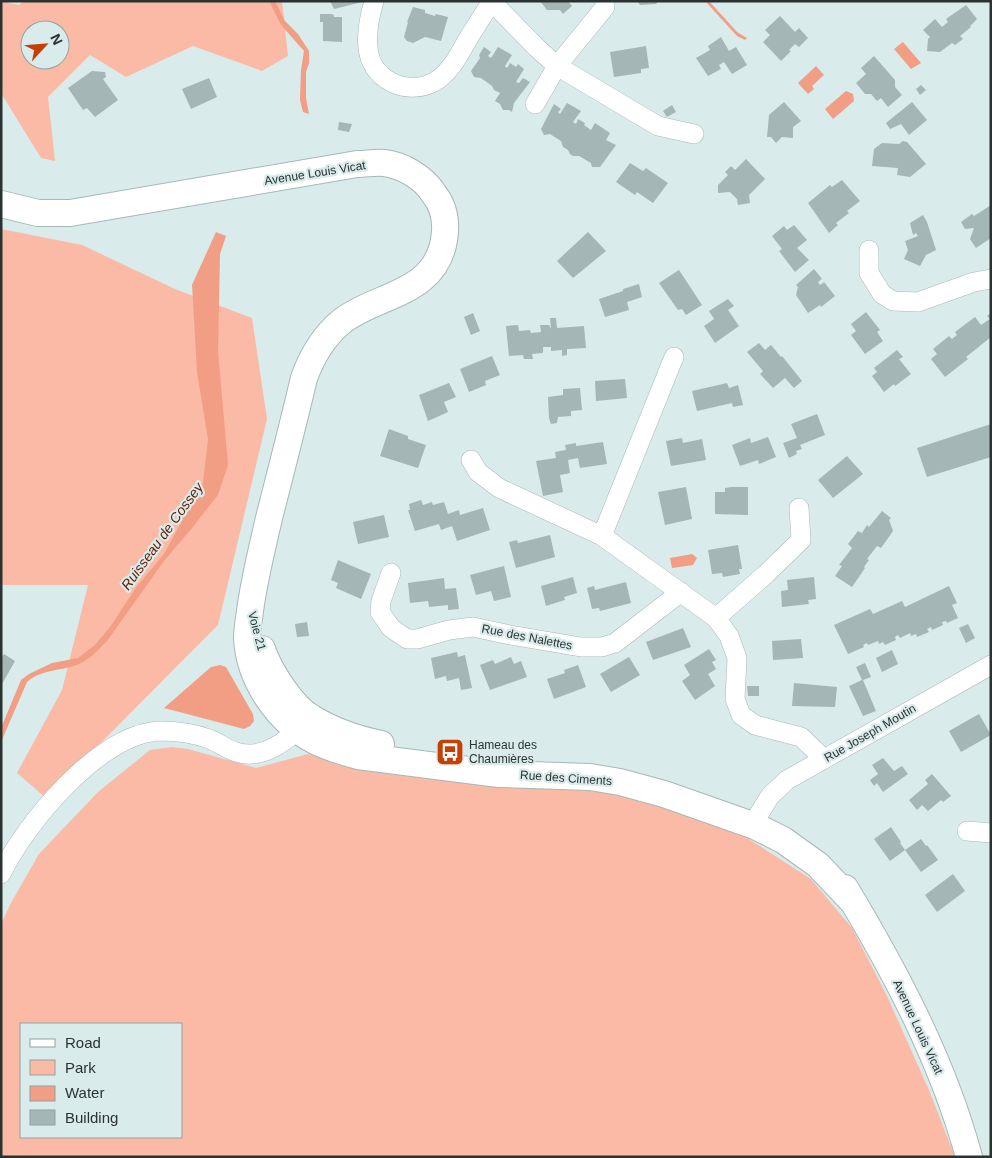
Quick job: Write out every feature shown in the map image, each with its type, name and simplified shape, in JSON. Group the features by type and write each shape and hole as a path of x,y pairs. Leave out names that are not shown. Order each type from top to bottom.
{"main road":[{"name":"Avenue Louis Vicat","path":"1,204 38,213 70,213 349,165 384,163 408,170 431,189 440,202 445,215 443,245 436,261 426,275 412,286 343,320 329,333 311,359 304,378 265,535 252,590 251,606"},
{"name":"Voie 21","path":"251,606 265,659 281,686 297,705 304,724"},
{"name":"Rue des Ciments","path":"304,724 358,739 385,744 522,761 592,764 624,769 660,779 757,820"},
{"name":"Avenue Louis Vicat","path":"757,820 818,866 854,903 879,945 935,1061 970,1157"}],"street":[{"path":"374,1 368,31 368,48 371,61 377,71 388,81 398,86 410,88 423,86 434,82 444,74 454,62 492,2 557,66 658,126 694,134"},
{"path":"535,104 557,66 606,7"},
{"path":"869,250 869,274 882,294 893,301 918,302 974,282 991,279"},
{"path":"602,536 674,357"},
{"path":"471,460 478,472 499,488 602,536 716,618 729,636 737,658 735,699 741,715 755,725 801,736 824,759"},
{"path":"716,618 801,540 799,508"},
{"name":"Rue des Nalettes","path":"391,573 381,601 380,612 391,628 407,639 417,639 449,630 473,627 572,646 602,648 615,642 681,592"},
{"name":"Rue Joseph Moutin","path":"757,820 770,796 787,780 991,665"},
{"path":"1,874 32,825 58,795 103,754 121,742 158,731 175,732 209,739 237,752 252,754 276,747 304,724"},
{"path":"967,831 991,833"}],"green space":[{"path":"1,1 19,5 24,1 282,1 288,56 262,71 193,46 126,77 90,55 48,97 55,161 41,158 1,93"},
{"path":"1,229 82,245 175,289 252,318 267,419 218,625 46,798 17,773 62,690 88,585 1,585"},
{"path":"172,747 188,749 256,768 308,754 353,767 629,795 738,832 811,879 852,928 887,996 929,1090 955,1157 1,1157 1,924 39,854 98,792 150,750"}],"water":[{"path":"269,1 275,1 285,21 298,34 309,51 309,63 306,72 306,98 309,114 303,112 300,100 304,51 281,25"},
{"path":"705,1 709,1 737,32 747,38 745,40 737,36"},
{"path":"903,42 921,63 911,69 894,49"},
{"path":"816,66 824,75 812,86 814,89 808,94 798,83"},
{"path":"846,91 853,94 854,101 833,119 825,109"},
{"path":"216,232 226,236 220,254 218,351 228,465 218,495 164,561 107,641 98,650 79,664 45,672 27,682 1,742 1,728 21,680 52,663 78,658 95,645 110,627 137,586 164,554 203,482 208,439 197,372 192,285"},
{"path":"692,554 697,558 693,565 672,568 670,558"},
{"path":"220,665 226,667 253,714 254,721 250,726 244,729 164,708 211,667"}],"building":[{"path":"330,1 362,1 362,2 334,9"},
{"path":"540,1 568,1 572,6 563,14 560,10 547,10"},
{"path":"637,1 658,1 656,4 640,5"},
{"path":"966,5 977,19 960,36 963,39 955,45 952,43 940,52 927,51 928,39 930,37 923,30 935,19 942,27 948,22 946,19"},
{"path":"413,7 425,10 425,13 435,16 436,14 448,17 441,41 425,37 413,43 407,41 404,37"},
{"path":"320,14 342,17 342,42 323,41 323,22 320,22"},
{"path":"780,16 795,32 799,28 808,38 799,47 795,44 781,61 763,42 770,35 765,30"},
{"path":"721,37 729,51 736,47 747,65 732,74 724,62 719,65 721,69 708,76 696,58 710,50 708,46"},
{"path":"646,46 649,68 641,69 641,73 614,77 610,52"},
{"path":"484,47 491,52 488,56 491,58 498,47 512,55 505,66 507,68 510,63 516,67 518,64 524,69 516,82 519,83 523,78 530,82 514,103 512,112 503,110 500,104 495,101 500,93 481,78 474,77 471,71 480,58 479,55"},
{"path":"874,56 895,80 895,87 902,95 888,107 881,98 877,101 871,94 865,94 856,83 866,74 861,68"},
{"path":"92,71 105,72 106,77 103,79 118,100 95,117 87,108 83,110 68,88"},
{"path":"209,78 217,97 191,109 182,89"},
{"path":"921,85 926,90 920,95 916,89"},
{"path":"784,102 801,121 793,127 793,138 782,137 776,143 771,137 767,137 769,115"},
{"path":"912,102 927,120 909,135 901,124 890,129 886,123"},
{"path":"567,103 581,111 573,122 576,124 578,119 591,130 595,123 610,133 606,140 616,145 600,167 592,167 591,163 579,156 570,154 563,147 561,141 550,134 544,135 541,129 554,104 561,109 558,112 560,114"},
{"path":"672,105 676,112 667,117 663,111"},
{"path":"339,122 352,124 349,132 338,130"},
{"path":"903,141 907,142 926,164 910,177 897,175 898,168 872,166 874,149 882,143 899,144"},
{"path":"746,159 765,179 749,195 750,203 738,205 737,199 730,192 718,193 718,185 728,175 725,172 731,166 735,170"},
{"path":"630,163 643,171 646,168 668,183 653,203 637,192 635,195 616,182"},
{"path":"842,180 860,201 847,211 849,213 836,223 838,225 829,233 808,203 830,185 832,187"},
{"path":"991,205 991,238 976,248 970,239 974,228 965,229 961,222 972,214 974,216"},
{"path":"923,215 936,250 926,255 920,266 904,259 908,250 905,241 918,236 916,233 913,235 910,223"},
{"path":"794,225 807,240 797,248 809,260 795,272 779,251 782,249 772,236 784,226 787,230"},
{"path":"588,232 606,251 573,278 557,261"},
{"path":"814,269 822,279 818,282 820,285 824,282 835,296 821,307 820,305 808,313 796,295 798,287 796,285"},
{"path":"679,270 702,305 686,315 682,309 678,310 659,283"},
{"path":"639,284 642,297 627,302 629,310 605,317 599,299"},
{"path":"728,299 734,306 728,310 739,326 715,343 704,326 714,319 709,311"},
{"path":"866,312 880,330 877,332 883,341 865,354 851,335 856,331 851,324"},
{"path":"473,313 480,331 471,335 464,317"},
{"path":"991,313 991,337 966,357 968,359 945,377 931,359 937,354 933,349 949,336 952,339 957,335 955,332 975,317 981,325 990,319 987,316"},
{"path":"550,318 556,318 557,328 584,326 586,348 567,349 567,355 562,356 562,350 551,351 551,347 543,347 543,353 532,354 533,359 524,359 523,355 509,356 506,326 518,325 519,331 541,332 540,325 549,325 551,329"},
{"path":"759,343 765,350 771,345 802,381 794,388 785,378 773,388 760,374 763,371 747,352"},
{"path":"897,350 903,357 899,359 911,374 884,392 872,376 877,372 874,368"},
{"path":"492,356 500,375 485,381 486,385 469,392 460,369"},
{"path":"625,379 627,398 596,401 595,381"},
{"path":"449,383 456,397 444,402 448,412 428,421 419,395"},
{"path":"727,383 729,388 738,385 743,405 733,407 732,403 697,411 692,391"},
{"path":"580,388 582,410 571,411 571,416 558,417 557,423 551,424 548,397 563,395 563,389"},
{"path":"817,414 825,435 800,445 802,449 796,451 797,454 789,458 783,443 797,438 791,424"},
{"path":"991,424 991,457 927,477 917,448"},
{"path":"389,429 408,436 408,439 426,445 418,468 380,456"},
{"path":"768,437 776,457 759,464 758,460 740,466 732,445 750,438 751,443"},
{"path":"682,438 683,443 702,439 706,460 671,466 666,441"},
{"path":"603,442 607,464 580,468 578,458 568,460 570,473 560,475 563,492 543,496 536,461 556,458 555,452 566,450 565,445 576,443 576,446"},
{"path":"847,456 863,474 833,498 818,480"},
{"path":"686,487 692,519 665,525 658,492"},
{"path":"748,487 748,515 715,514 715,492 725,492 725,488"},
{"path":"421,500 423,505 432,502 433,505 444,502 448,514 459,510 460,515 483,508 490,530 457,541 452,526 441,530 439,524 415,531 408,510 410,510 409,504"},
{"path":"882,511 891,518 889,520 893,531 881,548 877,546 867,559 869,560 865,568 852,587 835,576 842,566 839,565 852,548 848,544 858,531 862,533 867,525 869,527"},
{"path":"384,515 389,537 358,544 353,522"},
{"path":"550,535 555,557 516,568 509,542 517,540 518,543"},
{"path":"738,545 742,569 739,569 740,574 723,577 722,573 712,574 708,550"},
{"path":"338,560 371,574 361,599 336,588 338,583 331,580"},
{"path":"504,566 511,597 494,601 491,591 476,595 470,575"},
{"path":"573,577 577,593 564,597 565,600 546,606 541,586"},
{"path":"814,577 816,599 808,600 809,604 782,607 781,591 788,590 787,580"},
{"path":"444,578 445,589 456,588 459,609 448,610 448,605 429,607 428,601 410,603 408,583"},
{"path":"626,582 631,603 600,611 599,608 592,609 587,588 594,586 595,590"},
{"path":"949,586 957,603 952,605 958,618 947,623 946,621 942,622 943,625 932,630 931,627 927,629 929,632 917,637 916,634 911,636 910,633 900,638 898,635 895,637 896,640 885,645 883,642 879,644 878,641 868,645 867,643 863,645 864,647 848,654 834,625 870,609 873,614 902,601 905,607"},
{"path":"307,622 309,636 297,637 295,624"},
{"path":"968,624 975,638 966,643 959,628"},
{"path":"683,628 691,647 653,660 646,642"},
{"path":"801,639 803,658 773,660 772,641"},
{"path":"709,649 716,660 712,662 716,669 708,674 715,686 695,700 682,681 690,675 684,665"},
{"path":"892,650 898,664 882,672 876,658"},
{"path":"457,652 458,657 465,655 472,688 461,690 459,678 447,681 446,676 435,679 431,658"},
{"path":"4,654 15,661 1,686 1,658"},
{"path":"511,657 514,664 521,661 527,677 490,690 480,665 493,660 495,664"},
{"path":"629,657 640,675 611,692 600,674"},
{"path":"865,663 871,677 863,680 876,711 863,716 849,686 862,680 856,667"},
{"path":"578,665 586,687 554,699 547,679 565,673 564,670"},
{"path":"794,683 837,687 835,707 792,706"},
{"path":"747,686 759,686 759,696 748,696"},
{"path":"979,714 991,735 961,752 949,731"},
{"path":"883,758 894,771 902,766 908,774 883,792 877,783 874,786 870,780 878,774 872,765"},
{"path":"932,774 951,796 943,802 941,800 928,811 922,805 917,810 909,800 928,784 925,780"},
{"path":"891,827 905,850 890,861 874,839"},
{"path":"921,839 938,860 921,872 905,850"},
{"path":"953,874 965,891 937,912 925,895"}],"place":[{"name":"Hameau des Chaumières","path":"450,752"}],"water label":[{"name":"Ruisseau de Cossey","path":"162,536"}]}
